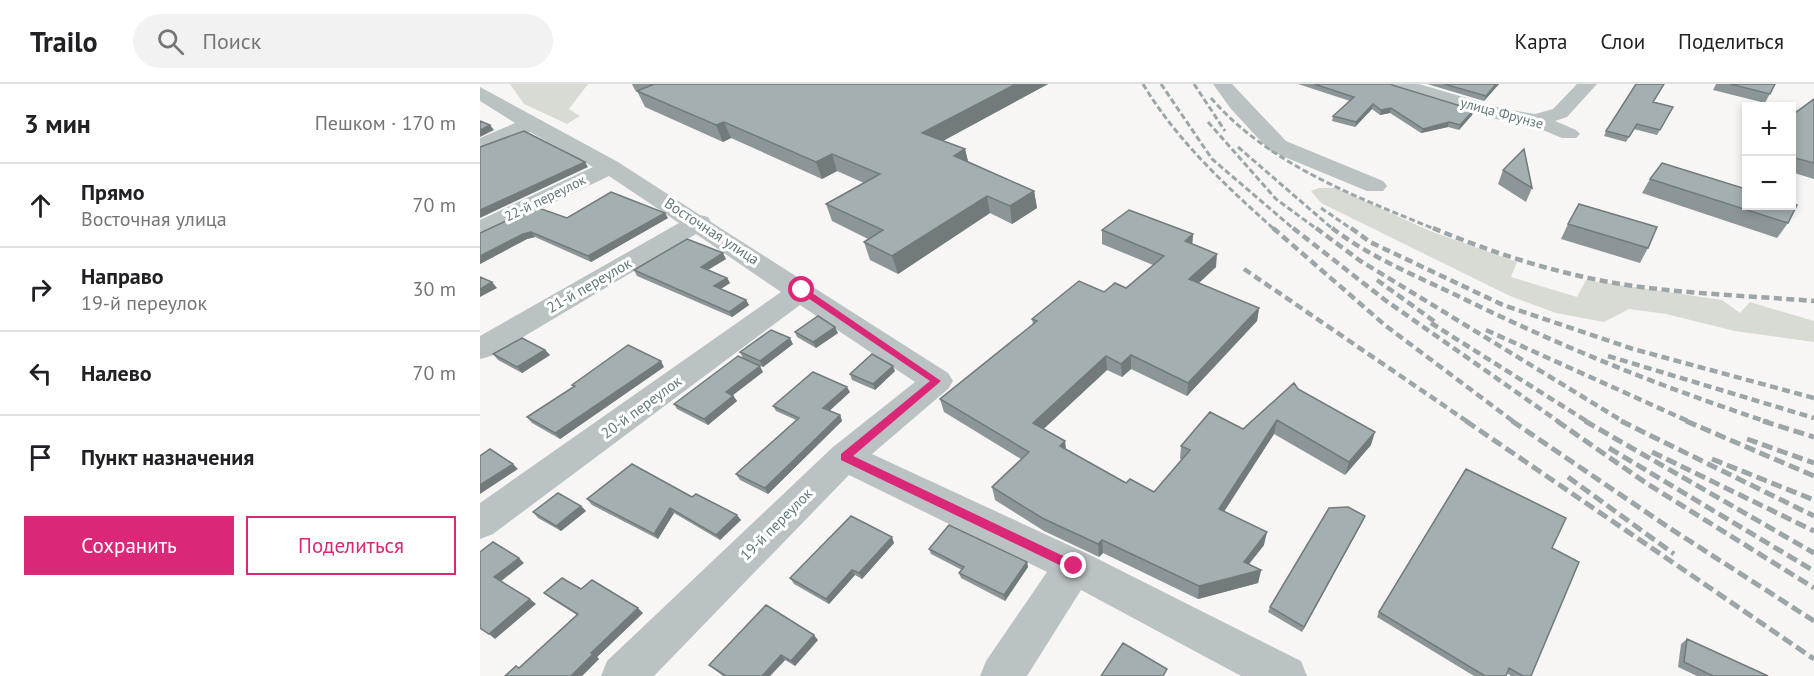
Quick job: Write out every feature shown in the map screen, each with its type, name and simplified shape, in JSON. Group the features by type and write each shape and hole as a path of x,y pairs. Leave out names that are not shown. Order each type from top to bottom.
{"street":[{"path":"1222,84 1238,105 1278,146 1375,186"},
{"name":"улица Фрунзе","path":"1399,84 1502,115 1536,120 1569,134"},
{"path":"1536,120 1560,113 1588,84"},
{"name":"Восточная улица","path":"480,93 531,124 610,166 699,222 937,381"},
{"path":"480,146 531,124"},
{"name":"22-й переулок","path":"480,230 610,166"},
{"name":"21-й переулок","path":"480,349 699,222"},
{"name":"20-й переулок","path":"480,523 802,290"},
{"name":"19-й переулок","path":"623,676 845,457 937,381"},
{"path":"845,457 1074,566 1285,676"},
{"path":"1002,676 1074,566"}],"shaded area":[{"path":"510,84 588,84 569,109 580,116 567,124 524,104"},
{"path":"1319,188 1336,188 1430,231 1517,262 1511,277 1577,297 1586,280 1722,300 1740,313 1750,302 1814,321 1814,342 1735,331 1666,314 1629,309 1604,322 1556,313 1510,296 1321,203 1311,191"}],"building":[{"path":"649,84 1016,84 922,133 965,149 954,156 1034,191 1010,206 987,196 892,256 864,242 883,230 826,204 880,174 832,154 816,162 724,122 716,125 637,91 652,85"},
{"path":"1314,84 1392,84 1474,110 1460,125 1449,122 1423,129 1391,108 1381,110 1373,104 1356,122 1333,116 1354,97"},
{"path":"1444,84 1496,84 1486,96"},
{"path":"1636,84 1664,84 1653,102 1673,107 1660,130 1637,124 1629,137 1606,131"},
{"path":"1730,84 1775,84 1770,94"},
{"path":"1814,99 1814,163 1796,158 1796,112"},
{"path":"480,121 490,125 480,130"},
{"path":"524,131 585,162 480,210 480,147"},
{"path":"1524,149 1532,188 1503,170"},
{"path":"1662,163 1742,188 1742,208 1650,179"},
{"path":"611,192 665,213 588,256 531,232 480,256 480,233 536,207 567,218"},
{"path":"1579,204 1657,227 1648,248 1568,224"},
{"path":"1129,210 1193,234 1185,241 1217,254 1189,279 1259,308 1188,383 1131,355 1121,364 1106,356 1033,423 1065,441 1060,446 1126,483 1130,479 1154,492 1190,450 1181,446 1210,412 1243,429 1294,383 1298,389 1375,432 1349,462 1277,420 1219,509 1267,532 1244,562 1261,570 1199,586 1102,540 1098,544 1042,518 992,487 1029,452 940,399 1037,321 1032,319 1079,281 1104,292 1115,283 1126,288 1164,256 1102,230"},
{"path":"1747,210 1794,210 1788,223"},
{"path":"687,239 723,253 701,267 727,278 714,286 746,300 729,312 634,270"},
{"path":"480,277 492,282 480,289"},
{"path":"818,316 835,327 813,342 795,332"},
{"path":"771,330 790,338 760,361 740,352"},
{"path":"522,338 545,350 517,367 493,354"},
{"path":"628,345 661,361 555,433 527,417 575,386 572,385"},
{"path":"872,354 893,366 873,384 850,374"},
{"path":"738,356 760,366 726,392 733,396 704,419 674,404"},
{"path":"813,372 847,387 823,408 840,415 765,488 736,474 799,418 773,406"},
{"path":"490,449 513,464 480,485 480,456"},
{"path":"632,464 692,497 696,494 737,515 716,535 670,508 654,534 587,499"},
{"path":"1466,469 1566,518 1552,548 1579,562 1531,676 1523,676 1509,668 1506,676 1485,676 1379,612"},
{"path":"558,493 581,506 556,526 533,512"},
{"path":"1348,507 1365,516 1304,627 1270,607 1329,508"},
{"path":"851,516 892,537 859,573 852,570 826,599 790,578"},
{"path":"949,525 1027,562 1004,595 959,573 964,567 929,549"},
{"path":"493,542 519,558 494,577 530,599 489,634 480,628 480,552"},
{"path":"562,578 581,589 592,580 638,608 591,653 593,654 571,676 505,676 516,666 519,668 578,614 544,593"},
{"path":"766,605 814,635 791,661 781,655 762,676 726,676 709,665"},
{"path":"1687,639 1768,676 1713,676 1684,662"},
{"path":"1123,643 1167,669 1163,676 1101,676"}],"railway":[{"path":"1143,84 1171,125 1203,162 1275,230"},
{"path":"1161,84 1212,159 1295,230"},
{"path":"1194,84 1225,131"},
{"path":"1211,98 1234,122 1287,161 1376,205 1437,230"},
{"path":"1208,122 1276,199 1318,230"},
{"path":"1238,147 1334,230"},
{"path":"1321,208 1353,230"},
{"path":"1273,228 1386,326 1514,422"},
{"path":"1293,228 1385,300 1559,422"},
{"path":"1316,228 1359,260 1624,422"},
{"path":"1332,228 1392,265 1532,331 1649,380 1768,422"},
{"path":"1351,228 1370,242 1503,305 1633,349 1814,398"},
{"path":"1433,228 1529,262 1602,281 1673,291 1814,301"},
{"path":"1244,269 1468,422"},
{"path":"1377,280 1438,324"},
{"path":"1431,323 1588,422"},
{"path":"1486,330 1690,422"},
{"path":"1608,356 1814,418"},
{"path":"1466,421 1814,659"},
{"path":"1512,421 1668,527 1814,621"},
{"path":"1557,421 1646,483 1814,588"},
{"path":"1585,421 1814,553"},
{"path":"1621,421 1814,516"},
{"path":"1686,421 1814,476"},
{"path":"1763,421 1814,437"},
{"path":"1747,439 1814,463"},
{"path":"1609,448 1814,571"},
{"path":"1652,452 1814,531"},
{"path":"1712,459 1814,500"},
{"path":"1568,477 1674,554"}],"route":[{"path":"802,290 937,381 845,457 1074,566"}]}
